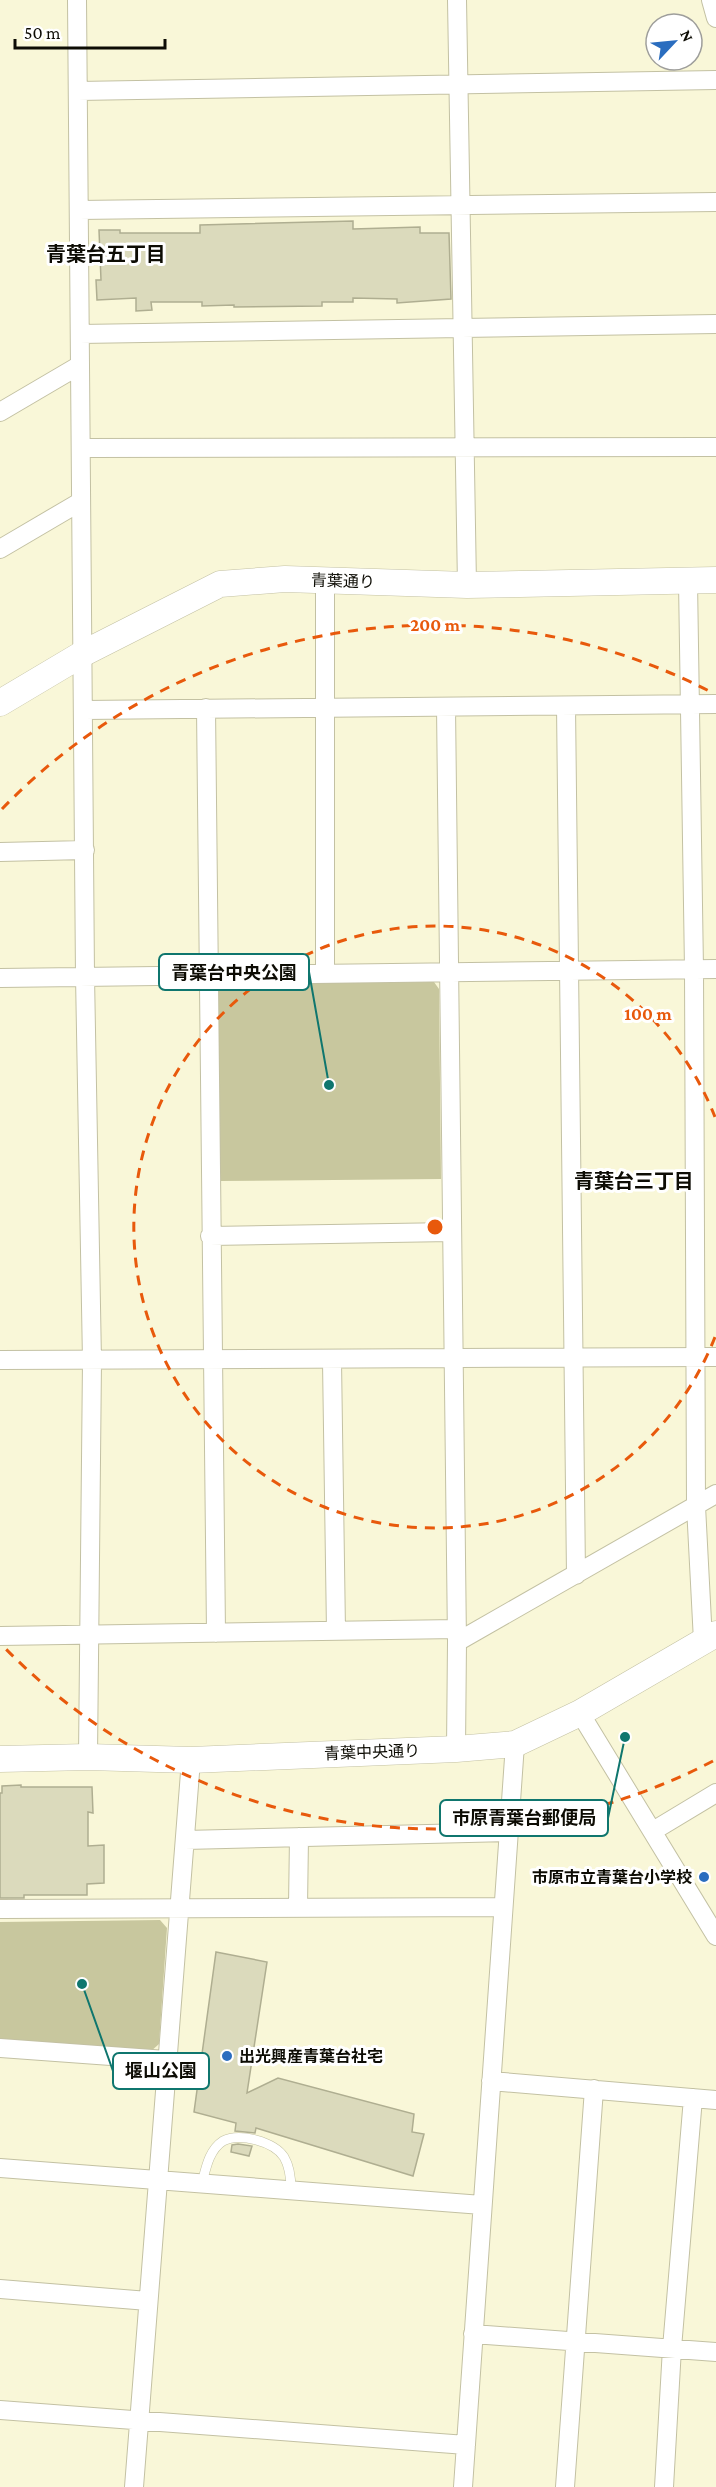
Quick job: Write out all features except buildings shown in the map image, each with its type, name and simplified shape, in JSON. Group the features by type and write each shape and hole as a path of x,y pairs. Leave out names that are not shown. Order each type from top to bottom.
{"street":[{"path":"76,0 80,502 84,653 85,976 92,1360 88,1757"},
{"path":"458,0 466,585"},
{"path":"711,0 716,18"},
{"path":"78,91 716,80"},
{"path":"79,210 716,202"},
{"path":"80,334 716,324"},
{"path":"0,412 80,365"},
{"path":"81,448 716,447"},
{"path":"0,549 80,502"},
{"name":"青葉通り","path":"0,703 84,653 220,584 285,579 466,585 716,580"},
{"path":"325,580 325,974"},
{"path":"688,581 694,969 696,1506 710,1638"},
{"path":"84,710 716,704"},
{"path":"446,706 457,1636 456,1749"},
{"path":"566,706 576,1575"},
{"path":"206,708 216,1633"},
{"path":"0,852 85,850"},
{"path":"0,978 716,969"},
{"path":"210,1236 451,1232"},
{"path":"0,1360 453,1360 716,1357"},
{"path":"332,1360 336,1631"},
{"path":"0,1636 336,1631 457,1636 576,1575 716,1494"},
{"name":"青葉中央通り","path":"0,1759 88,1757 192,1760 456,1749 515,1744 580,1713 710,1638"},
{"path":"580,1713 716,1936"},
{"path":"463,2487 515,1744"},
{"path":"134,2487 166,2060 192,1760"},
{"path":"653,1831 716,1793"},
{"path":"185,1840 508,1832"},
{"path":"298,1907 299,1837"},
{"path":"0,1909 503,1907"},
{"path":"0,2048 166,2060"},
{"path":"491,2080 716,2100"},
{"path":"565,2487 594,2090"},
{"path":"664,2487 672,2348 693,2098"},
{"path":"0,2168 482,2205"},
{"path":"0,2289 148,2301"},
{"path":"473,2334 716,2352"},
{"path":"0,2410 466,2445"}],"lane":[{"path":"202,2183 208,2158 224,2141 248,2137 269,2145 284,2156 291,2173 291,2190"}],"green space":[{"path":"434,982 439,989 441,1179 220,1181 216,992 224,983"},
{"path":"160,1920 167,1928 159,2044 150,2052 0,2040 0,1922"}],"place":[{"name":"青葉台中央公園","path":"329,1085"},
{"name":"市原青葉台郵便局","path":"625,1737"},
{"name":"市原市立青葉台小学校","path":"704,1877"},
{"name":"堰山公園","path":"82,1984"},
{"name":"出光興産青葉台社宅","path":"227,2056"}],"district":[{"name":"青葉台五丁目","path":"106,254"},
{"name":"青葉台三丁目","path":"634,1181"}]}
